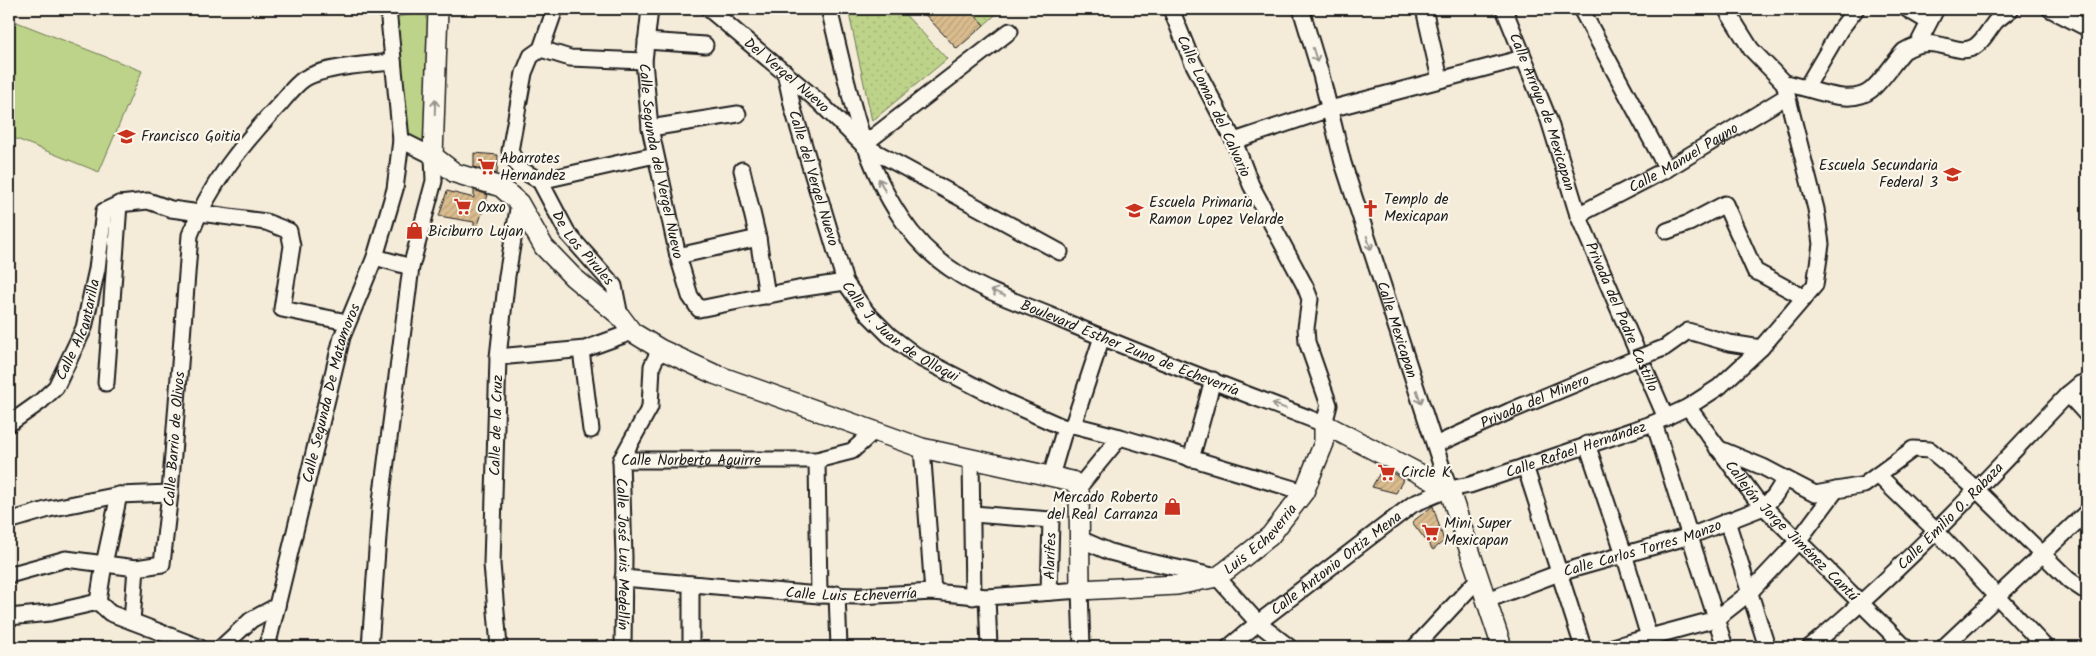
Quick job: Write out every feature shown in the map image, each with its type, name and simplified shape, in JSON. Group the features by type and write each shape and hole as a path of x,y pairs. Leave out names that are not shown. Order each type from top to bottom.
{"street":[{"path":"388,9 401,140 433,156 456,173 501,187 519,203 544,247 573,277 620,316 632,332 660,349 714,374 811,407 873,432 922,448 1072,481 1079,487"},
{"path":"370,647 380,509 412,267 434,181 433,156 438,9"},
{"path":"555,9 541,49 531,56 524,73 510,151 520,169 540,181 655,155"},
{"name":"Calle Segunda del Vergel Nuevo","path":"650,9 644,61 650,128 678,256 690,296 699,308"},
{"name":"Del Vergel Nuevo","path":"709,9 722,14 818,100 863,145"},
{"path":"828,9 863,145 1060,252"},
{"name":"Calle Lomas del Calvario","path":"1171,9 1192,61 1234,142 1251,185 1305,286 1310,299 1306,328 1307,342 1329,405 1324,424"},
{"name":"Calle Mexicapan","path":"1301,9 1322,74 1343,163 1434,445 1502,647"},
{"path":"1424,9 1440,80"},
{"name":"Calle Arroyo de Mexicapan","path":"1504,9 1549,120 1578,215"},
{"path":"1581,9 1667,169"},
{"path":"1726,9 1751,49 1785,90 1806,88 1844,98 1859,97 1872,89 1904,51 1918,44 1934,43 1966,50 1973,48 1997,20 2011,9"},
{"path":"1806,88 1840,30 1856,9"},
{"path":"1908,9 1928,22"},
{"path":"1918,44 1936,9"},
{"path":"2050,9 2087,28"},
{"path":"863,145 1010,31"},
{"path":"646,41 705,45"},
{"path":"541,49 570,58 644,61"},
{"path":"1234,142 1330,109 1523,58"},
{"name":"Calle Barrio de Olivos","path":"136,568 162,564 170,493 190,235 198,213 218,180 265,120 304,79 336,68 393,62"},
{"name":"Calle del Vergel Nuevo","path":"785,72 793,109 845,282"},
{"name":"Calle Manuel Payno","path":"1578,215 1667,169 1785,90"},
{"name":"Calle Rafael Hernández","path":"1449,489 1470,485 1660,420 1693,403 1719,387 1761,348 1805,298 1815,285 1821,244 1807,168 1785,90"},
{"path":"650,128 738,114"},
{"name":"Calle Segunda De Matamoros","path":"267,647 342,337 375,257 395,189 401,140"},
{"name":"Boulevard Esther Zuno de Echeverría","path":"863,145 901,218 936,258 961,276 1102,337 1324,424 1449,489"},
{"path":"742,170 758,238 767,296"},
{"name":"De Los Pirules","path":"540,181 568,234 614,286 620,316"},
{"path":"106,383 119,204 148,201 170,208 198,213 266,222 289,232 292,246 282,308 347,322"},
{"name":"Calle de la Cruz","path":"499,647 492,564 498,357 507,276 519,203"},
{"name":"Calle Alcantarilla","path":"9,424 40,402 56,386 84,328 97,269 104,211 119,204"},
{"path":"1667,231 1689,223 1725,204 1755,271 1805,298"},
{"name":"Privada del Padre Castillo","path":"1578,215 1660,420 1690,536 1725,647"},
{"path":"678,256 758,238"},
{"path":"375,257 412,267"},
{"name":"Calle J. Juan de Olloqui","path":"699,308 845,282 856,300 889,335 918,358 1004,401 1069,426 1120,437 1304,492"},
{"name":"Privada del Minero","path":"1434,445 1510,411 1664,348 1688,331 1729,343 1761,348"},
{"path":"498,357 581,350 632,332"},
{"path":"1051,476 1102,337"},
{"name":"Calle Norberto Aguirre","path":"660,349 652,366 650,407 621,460 818,460 852,451 873,432"},
{"path":"581,350 591,430"},
{"path":"1191,459 1213,380"},
{"name":"Calle Emilio O. Rabaza","path":"1810,647 1862,604 1977,490 2068,394 2080,384 2087,382"},
{"path":"2068,394 2087,415"},
{"name":"Callejón Jorge Jiménez Cantú","path":"1693,403 1717,448 1764,507 1906,647"},
{"name":"Luis Echeverria","path":"1080,590 1177,585 1217,577 1270,536 1304,492 1324,443 1324,424"},
{"path":"1082,647 1079,487 1120,437"},
{"path":"1587,444 1624,554 1650,642"},
{"path":"922,448 933,592"},
{"path":"1717,448 1815,494 1864,485 1913,449 1930,450 1977,490 2069,580 2087,592"},
{"name":"Calle José Luis Medellín","path":"621,460 622,647"},
{"path":"818,460 819,595"},
{"path":"972,460 973,514 980,597 988,647"},
{"path":"1525,466 1583,647"},
{"path":"1878,475 1936,531 2045,647"},
{"path":"1764,507 1775,495 1785,479"},
{"name":"Calle Antonio Ortiz Mena","path":"1229,647 1258,622 1413,504 1449,489"},
{"path":"1613,647 1650,642 1716,618 1749,593 1798,541 1836,490"},
{"path":"9,521 49,508 119,495 170,493"},
{"path":"98,602 119,495"},
{"name":"Calle Carlos Torres Manzo","path":"1487,600 1560,573 1690,536 1764,507"},
{"path":"1944,647 2087,512"},
{"name":"Alarifes","path":"973,514 1051,520 1049,592"},
{"path":"1727,521 1766,647"},
{"path":"1080,539 1110,552 1217,577 1258,622 1289,647"},
{"path":"9,575 66,559 136,568 132,621"},
{"name":"Calle Luis Echeverría","path":"623,578 819,595 859,596 933,592 980,597 1080,590"},
{"path":"1415,647 1479,578"},
{"path":"691,584 691,647"},
{"path":"837,594 839,647"},
{"path":"9,617 50,613 98,602"},
{"path":"98,602 110,613 199,647"},
{"path":"222,647 251,620 277,606"}],"green space":[{"path":"415,9 431,9 424,148 406,139 396,17 415,14"},
{"path":"848,9 900,9 947,59 872,121"},
{"path":"969,9 1002,9 984,25"},
{"path":"9,19 142,71 99,172 9,136"}],"building":[{"path":"920,9 969,9 984,25 957,49"},
{"name":"Abarrotes Hernandez","path":"474,153 498,155 497,174 474,167"},
{"name":"Oxxo","path":"474,190 488,195 476,231 474,231 474,222 439,216 447,191 474,198"},
{"name":"Circle K","path":"1383,467 1403,480 1396,493 1372,487"},
{"name":"Mini Super Mexicapan","path":"1433,506 1444,541 1433,550 1412,522"}],"place":[{"name":"Francisco Goitia","path":"127,136"},
{"name":"Abarrotes Hernandez","path":"486,167"},
{"name":"Escuela Secundaria Federal 3","path":"1952,174"},
{"name":"Oxxo","path":"463,207"},
{"name":"Templo de Mexicapan","path":"1370,208"},
{"name":"Escuela Primaria Ramon Lopez Velarde","path":"1135,211"},
{"name":"Biciburro Lujan","path":"414,231"},
{"name":"Circle K","path":"1387,472"},
{"name":"Mercado Roberto del Real Carranza","path":"1172,506"},
{"name":"Mini Super Mexicapan","path":"1430,532"}]}
